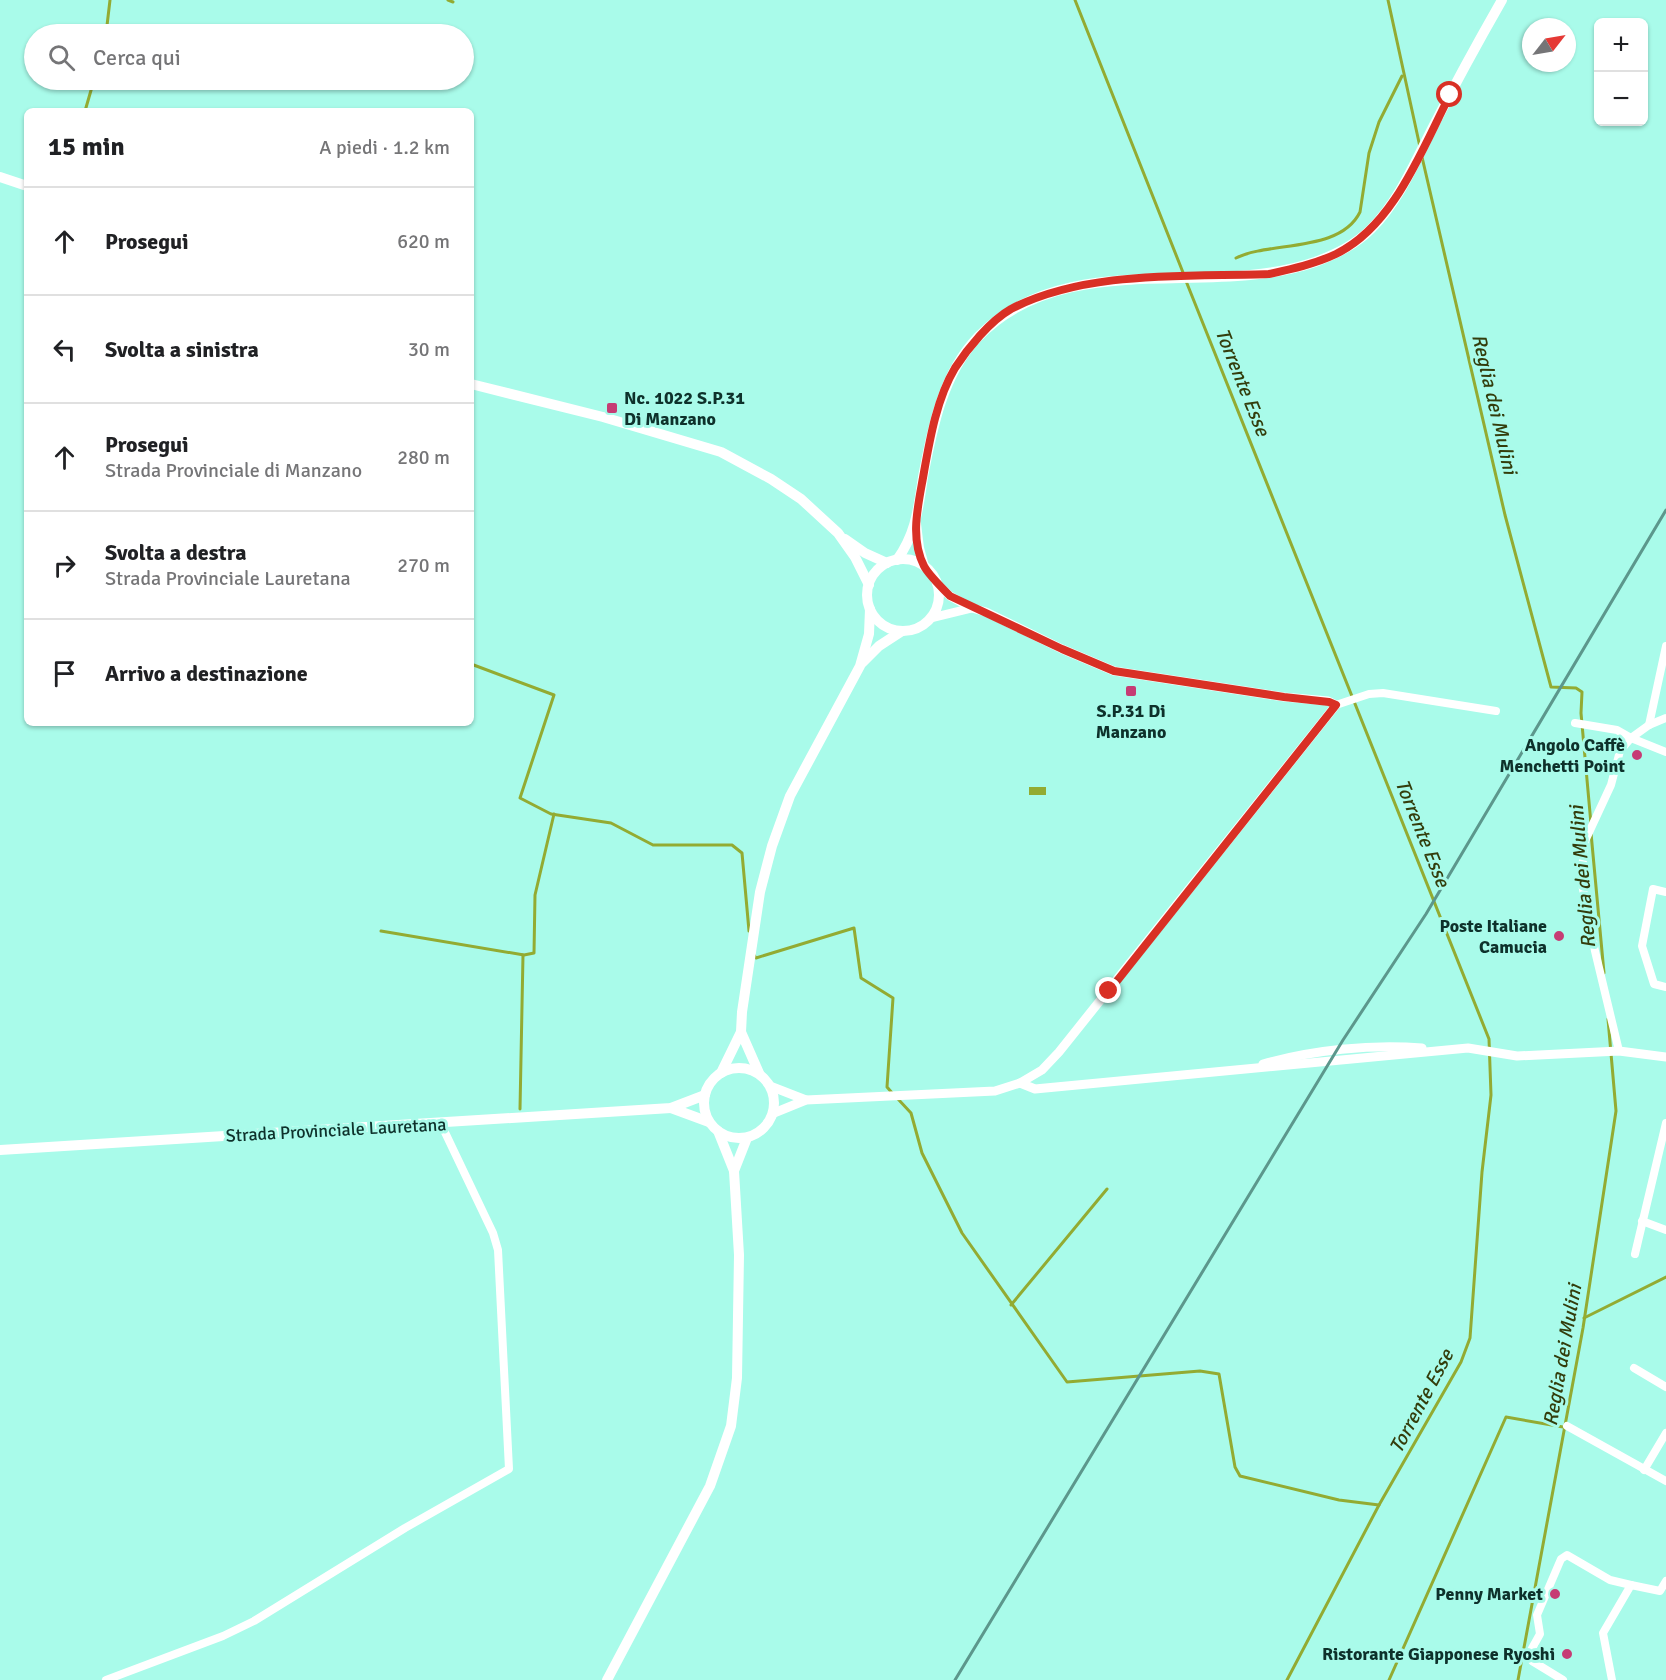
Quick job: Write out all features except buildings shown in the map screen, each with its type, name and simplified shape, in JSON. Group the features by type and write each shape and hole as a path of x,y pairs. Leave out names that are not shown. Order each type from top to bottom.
{"main road":[{"path":"474,385 603,417 721,452 778,483 801,499 838,533 865,553 892,562 910,560 924,566 937,584 938,605 931,618 921,627 902,631 893,630 880,623 870,609 867,600 869,585 874,574 892,562 908,544 916,521 927,458 940,404 955,369 978,337 1009,310 1050,292 1122,279 1269,274 1293,269 1336,254 1370,231 1398,195 1458,78 1502,0"},
{"path":"0,177 24,185"},
{"path":"916,521 924,566"},
{"path":"838,533 855,557 869,585"},
{"path":"709,1122 704,1106 705,1095 708,1087 721,1073 741,1032 742,1011 760,892 772,846 790,796 860,666 869,634 870,609"},
{"path":"860,666 879,646 902,631"},
{"path":"718,1131 735,1139 747,1138 758,1134 774,1113 775,1103 770,1086 759,1073 741,1032"},
{"path":"721,1073 730,1068 759,1073"},
{"name":"Strada Provinciale Lauretana","path":"0,1150 671,1108 705,1095"},
{"name":"Strada Provinciale Lauretana","path":"671,1108 709,1122 718,1131"},
{"path":"607,1680 710,1486 731,1425 737,1378 739,1255 734,1172 718,1131"},
{"path":"734,1172 747,1138"}],"street":[{"path":"937,584 950,596 972,608 993,615 1062,649 1114,671 1340,704 1369,694 1383,693 1496,711"},
{"path":"931,618 972,608"},
{"path":"1649,725 1666,646"},
{"path":"774,1113 806,1100 995,1091 1020,1083 1042,1070 1109,991 1340,704"},
{"path":"1619,1051 1595,951 1581,879 1585,841 1611,784 1620,751 1631,738 1649,725 1666,718"},
{"path":"1575,723 1617,730 1666,752"},
{"path":"1666,892 1653,890 1642,946 1654,984 1666,987"},
{"path":"1020,1083 1035,1089 1236,1071 1279,1059 1361,1048 1402,1047 1445,1050 1468,1048 1517,1056 1619,1051 1666,1057"},
{"path":"1042,1070 1049,1082 1056,1087"},
{"path":"770,1086 806,1100"},
{"path":"1635,1254 1666,1123"},
{"path":"106,1680 223,1636 254,1621 405,1528 509,1469 498,1250 493,1233 441,1124"},
{"path":"1642,1221 1666,1230"},
{"path":"1634,1368 1666,1387"},
{"path":"1567,1426 1666,1481"},
{"path":"1644,1470 1666,1433"},
{"path":"1563,1680 1532,1660 1530,1652 1540,1634 1537,1615 1561,1558 1567,1555 1611,1580 1631,1585 1660,1591 1666,1581"},
{"path":"1612,1680 1604,1633 1631,1585"}],"shaded area":[{"path":"1029,787 1046,787 1046,795 1029,795"}],"waterway":[{"path":"107,24 110,0"},
{"path":"448,0 453,2"},
{"name":"Torrente Esse","path":"1075,0 1184,275"},
{"name":"Reglia dei Mulini","path":"1388,0 1420,147"},
{"path":"1236,258 1267,249 1321,240 1337,234 1350,225 1360,212 1369,153 1379,122 1402,76"},
{"path":"86,108 91,90"},
{"name":"Reglia dei Mulini","path":"1422,157 1505,515 1551,687 1576,688 1582,692 1581,713 1591,824"},
{"name":"Torrente Esse","path":"1186,281 1489,1039 1491,1095 1482,1172 1470,1338 1461,1362 1379,1505 1287,1680"},
{"path":"474,665 554,695 520,798 551,814 611,823 653,845 732,845 742,853 749,931"},
{"path":"381,931 524,955 534,953 535,895 554,814"},
{"name":"Reglia dei Mulini","path":"1591,833 1604,973"},
{"path":"754,955 756,958 854,928 861,978 893,998 887,1087 893,1094"},
{"path":"520,1109 523,955"},
{"name":"Reglia dei Mulini","path":"1518,1680 1583,1328 1616,1111 1608,1019"},
{"path":"898,1099 911,1113 922,1153 962,1233 1067,1382 1200,1371 1219,1374 1235,1467 1240,1476 1339,1500 1379,1505"},
{"path":"1011,1305 1107,1189"},
{"path":"1584,1318 1666,1277"},
{"path":"1389,1680 1506,1417 1563,1427"}],"railway":[{"path":"955,1680 1343,1040 1426,914 1666,510"}],"place":[{"name":"Nc. 1022 S.P.31 Di Manzano","path":"612,408"},
{"name":"S.P.31 Di Manzano","path":"1131,691"},
{"name":"Angolo Caffè Menchetti Point","path":"1637,755"},
{"name":"Poste Italiane Camucia","path":"1559,936"},
{"name":"Penny Market","path":"1555,1594"},
{"name":"Ristorante Giapponese Ryoshi","path":"1567,1654"}],"route":[{"path":"1109,991 1336,705 1329,702 1114,671 950,596 937,584 924,566 916,521 927,458 940,404 955,369 978,337 1009,310 1050,292 1122,279 1269,274 1293,269 1336,254 1353,244 1370,231 1398,195 1450,95"}]}
